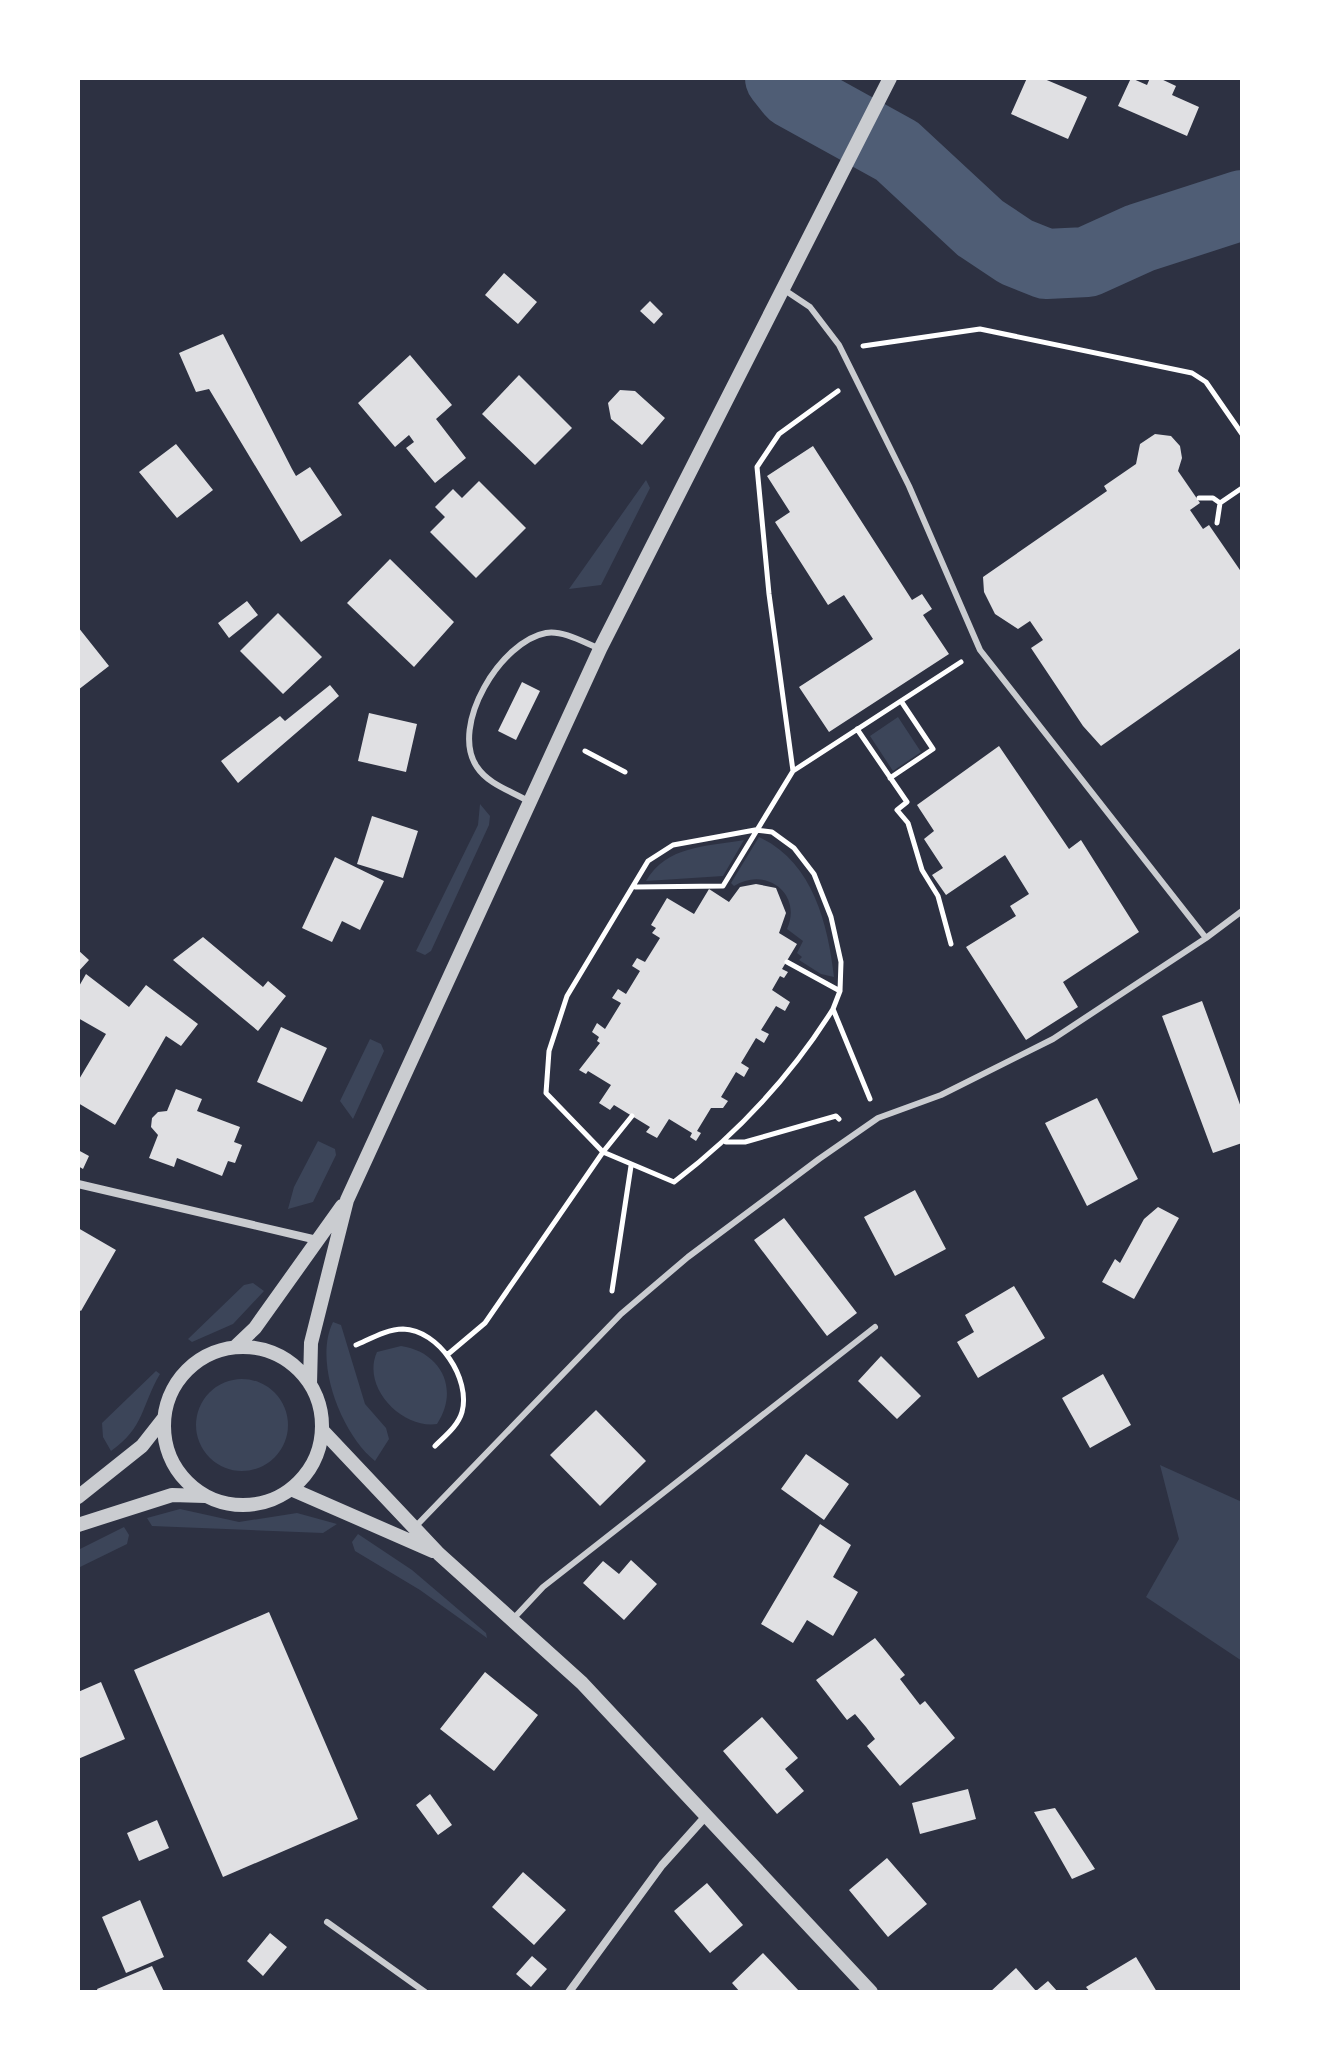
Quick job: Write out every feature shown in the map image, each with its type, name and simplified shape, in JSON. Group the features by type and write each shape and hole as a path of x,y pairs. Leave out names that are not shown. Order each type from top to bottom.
{"street":[{"path":"310,1384 311,1343 347,1200 600,649 890,78"},
{"path":"78,1184 317,1240"},
{"path":"235,1347 255,1328 347,1200"},
{"path":"78,1525 172,1495 205,1496 230,1504 255,1504 291,1489 313,1463 322,1430 317,1398 310,1384 277,1355 235,1347 209,1354 187,1370 172,1392 164,1418 164,1433 173,1463 181,1476 205,1496"},
{"path":"78,1497 142,1446 164,1418"},
{"path":"322,1430 416,1526 439,1554 514,1618 582,1683 871,1992"},
{"path":"291,1489 439,1554"},
{"path":"569,1992 662,1865 707,1815"}],"lane":[{"path":"782,288 810,307 839,345 909,486 980,650 1206,938"},
{"path":"528,801 485,777 474,763 468,735 484,689 506,657 540,635 552,632 600,649"},
{"path":"416,1526 621,1314 688,1257 878,1118 941,1095 1053,1039 1242,911"},
{"path":"514,1618 543,1587 875,1327"},
{"path":"327,1922 425,1992"}],"path":[{"path":"839,345 866,346 980,329 1192,373 1206,382 1242,434"},
{"path":"793,771 769,594 757,467 779,434 856,379"},
{"path":"1217,523 1220,503 1242,488"},
{"path":"1199,498 1213,498 1220,503"},
{"path":"635,887 723,886 793,771 980,650"},
{"path":"890,778 933,749 901,701"},
{"path":"857,729 907,802 897,810 908,823 922,870 938,896 951,944"},
{"path":"585,751 625,772"},
{"path":"755,830 772,832 794,848 814,874 831,917 841,962 840,991 833,1009 785,1074 725,1142 674,1182 603,1152 546,1093 549,1051 567,996 635,887 648,861 665,848 755,830"},
{"path":"787,962 840,991"},
{"path":"833,1009 878,1118"},
{"path":"447,1355 485,1323 603,1152 632,1116"},
{"path":"725,1142 745,1142 836,1116 852,1135"},
{"path":"621,1314 610,1300 631,1166"},
{"path":"356,1345 393,1331 408,1329 429,1339 447,1355 461,1379 463,1408 452,1430 435,1446"}],"shaded area":[{"path":"646,480 650,488 601,585 569,589"},
{"path":"898,717 921,752 893,771 870,736"},
{"path":"480,804 490,816 489,825 431,951 425,955 416,951 478,825"},
{"path":"759,837 792,861 814,896 822,915 834,977 821,974 799,960 802,957 797,953 803,941 787,929 791,916 790,904 778,886 758,879 734,886 731,883"},
{"path":"744,840 723,876 646,881 665,860 676,854"},
{"path":"370,1039 381,1044 384,1051 353,1119 340,1101"},
{"path":"318,1141 335,1149 336,1155 313,1202 288,1209 294,1187"},
{"path":"253,1283 264,1291 233,1324 192,1342 188,1339 244,1285"},
{"path":"333,1322 341,1325 365,1404 386,1428 389,1439 375,1461 352,1434 334,1397 326,1357"},
{"path":"401,1346 427,1356 443,1374 447,1398 437,1424 424,1424 398,1413 380,1391 375,1379 377,1352"},
{"path":"156,1371 160,1374 136,1425 111,1451 103,1437 102,1423"},
{"path":"233,1379 251,1379 268,1386 281,1399 288,1425 281,1451 268,1464 251,1471 233,1471 216,1464 203,1451 196,1434 196,1416 203,1399 216,1386"},
{"path":"1160,1465 1242,1502 1242,1661 1146,1597 1179,1539"},
{"path":"180,1509 239,1522 297,1513 337,1524 323,1533 152,1526 147,1518"},
{"path":"124,1527 129,1535 127,1544 78,1568 78,1550"},
{"path":"358,1534 412,1570 486,1633 487,1638 420,1590 355,1551 352,1542"}],"building":[{"path":"1027,78 1042,78 1087,97 1068,139 1011,114"},
{"path":"1131,78 1147,85 1150,78 1159,78 1176,86 1172,95 1199,107 1187,136 1118,106"},
{"path":"504,273 537,302 518,324 485,295"},
{"path":"650,301 663,314 654,324 640,311"},
{"path":"223,334 296,476 310,467 342,515 301,542 209,389 196,392 179,353"},
{"path":"410,355 452,405 436,419 466,458 435,483 406,448 414,442 409,435 395,447 358,403"},
{"path":"519,375 572,428 535,465 482,414"},
{"path":"620,390 635,391 665,418 642,445 611,419 608,403"},
{"path":"1155,434 1171,436 1180,446 1182,458 1178,471 1200,503 1190,510 1203,529 1209,525 1242,573 1242,647 1101,746 1083,726 1031,648 1043,640 1030,621 1018,629 995,614 984,592 983,577 1107,491 1104,486 1136,464 1140,444"},
{"path":"176,444 213,490 177,518 139,472"},
{"path":"813,446 912,600 922,594 932,609 923,615 949,654 829,732 799,687 873,639 844,595 828,605 775,522 790,512 767,476"},
{"path":"479,481 526,528 476,578 430,532 445,517 435,507 453,489 462,498"},
{"path":"390,559 454,622 414,667 347,603"},
{"path":"247,601 258,615 229,638 218,623"},
{"path":"278,613 322,657 283,694 240,651"},
{"path":"78,627 109,666 78,690"},
{"path":"522,682 540,691 516,740 498,731"},
{"path":"330,685 339,696 238,783 221,761 280,716 285,721"},
{"path":"369,713 417,724 406,772 358,761"},
{"path":"999,746 1069,849 1081,840 1139,932 1063,982 1078,1007 1026,1040 966,947 1016,916 1010,906 1029,894 1005,855 946,895 932,875 943,868 924,839 934,831 917,805"},
{"path":"372,816 418,831 403,878 357,864"},
{"path":"335,857 384,881 360,930 342,921 332,942 302,928"},
{"path":"756,884 776,888 786,913 779,933 797,944 782,969 788,972 784,978 780,976 772,990 790,1002 785,1011 776,1006 761,1030 769,1034 764,1043 756,1038 741,1063 749,1068 744,1077 736,1072 721,1097 728,1101 723,1108 711,1108 697,1131 701,1133 696,1141 690,1137 692,1133 669,1119 657,1138 646,1132 650,1127 614,1105 610,1110 599,1103 611,1085 588,1071 586,1074 579,1070 600,1043 597,1041 599,1037 592,1032 597,1023 605,1029 621,1003 612,998 618,989 626,994 640,971 632,966 637,958 645,962 660,938 652,933 656,928 651,925 667,898 694,914 709,889 729,902 740,887"},
{"path":"203,937 263,987 268,981 286,996 258,1031 173,960"},
{"path":"78,950 89,960 78,972"},
{"path":"86,974 129,1007 146,985 198,1024 181,1046 166,1036 115,1125 78,1103 78,1081 106,1034 78,1018 78,988"},
{"path":"1202,1001 1242,1110 1242,1143 1213,1153 1162,1016"},
{"path":"281,1027 327,1048 302,1102 257,1082"},
{"path":"176,1089 202,1099 197,1111 240,1127 234,1142 242,1145 235,1163 228,1161 222,1176 177,1158 174,1167 149,1158 158,1135 151,1127 152,1118 158,1112 167,1111"},
{"path":"1097,1098 1138,1179 1087,1206 1045,1123"},
{"path":"78,1150 89,1156 83,1169 78,1166"},
{"path":"915,1190 946,1249 895,1276 864,1217"},
{"path":"1158,1207 1179,1218 1134,1299 1102,1282 1115,1259 1120,1263 1144,1219"},
{"path":"784,1218 857,1313 827,1336 754,1240"},
{"path":"78,1228 116,1250 81,1311 78,1309"},
{"path":"1014,1286 1045,1338 978,1378 957,1342 974,1332 965,1315"},
{"path":"881,1356 921,1396 897,1419 858,1381"},
{"path":"1103,1374 1131,1425 1090,1448 1062,1398"},
{"path":"596,1410 646,1461 600,1506 550,1455"},
{"path":"806,1454 849,1484 824,1520 781,1489"},
{"path":"820,1524 851,1545 833,1577 858,1592 833,1636 807,1620 793,1643 761,1624"},
{"path":"631,1560 657,1584 624,1620 583,1583 603,1561 619,1574"},
{"path":"269,1612 358,1819 223,1877 134,1670"},
{"path":"875,1638 905,1675 900,1679 920,1705 925,1701 955,1738 900,1786 867,1746 875,1739 866,1727 855,1714 847,1720 816,1680"},
{"path":"485,1672 538,1715 494,1771 440,1729"},
{"path":"101,1682 125,1739 78,1759 78,1692"},
{"path":"762,1717 798,1758 785,1769 804,1791 777,1814 723,1751"},
{"path":"968,1789 976,1819 920,1834 912,1803"},
{"path":"430,1794 452,1825 438,1835 416,1805"},
{"path":"1055,1808 1095,1869 1072,1879 1034,1812"},
{"path":"157,1820 169,1848 139,1861 127,1833"},
{"path":"887,1858 927,1904 888,1937 849,1890"},
{"path":"523,1872 566,1910 534,1945 492,1907"},
{"path":"707,1883 743,1925 710,1953 674,1911"},
{"path":"140,1900 164,1957 126,1973 102,1917"},
{"path":"270,1933 287,1947 263,1976 247,1961"},
{"path":"763,1953 800,1992 740,1992 732,1983"},
{"path":"532,1956 547,1969 531,1987 516,1974"},
{"path":"1136,1957 1157,1992 1090,1992 1086,1987"},
{"path":"152,1966 164,1992 98,1992 97,1989"},
{"path":"1016,1968 1036,1991 1048,1981 1058,1992 990,1992"}],"waterway":[{"path":"780,78 792,93 897,151 980,228 1016,252 1046,264 1087,262 1140,238 1242,205"}]}
